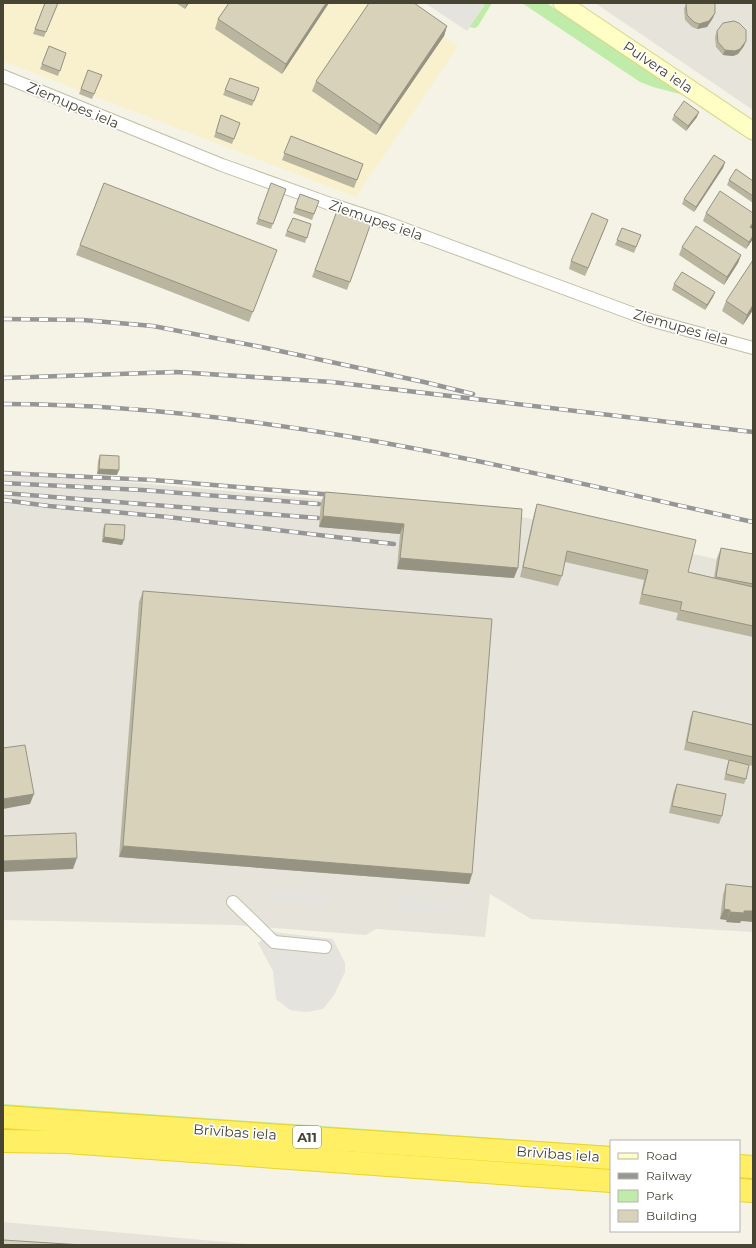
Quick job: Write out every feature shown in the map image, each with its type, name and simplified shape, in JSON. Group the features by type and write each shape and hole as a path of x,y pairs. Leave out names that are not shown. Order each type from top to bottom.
{"highway":[{"name":"Brīvības iela","path":"3,1117 610,1158"},
{"name":"Brīvības iela","path":"3,1141 75,1143 610,1181"},
{"path":"740,1166 753,1167"},
{"path":"740,1190 753,1191"}],"main road":[{"name":"Pulvera iela","path":"562,3 753,131"}],"street":[{"name":"Ziemupes iela","path":"3,76 121,125 237,170 385,222 650,320 753,348"},
{"path":"233,902 274,942 325,947"}],"shaded area":[{"path":"3,3 395,3 458,46 356,197 3,61"},
{"path":"425,3 481,3 484,5 467,31"},
{"path":"595,3 753,3 753,110"},
{"path":"3,471 522,517 753,567 753,932 531,919 490,894 485,937 376,929 366,935 234,925 3,920"},
{"path":"270,890 330,894 329,906 269,902"},
{"path":"398,898 452,902 452,907 446,913 397,910"},
{"path":"273,932 333,939 345,963 345,972 334,995 323,1009 306,1012 290,1010 276,999 273,971 258,943"},
{"path":"3,1222 260,1245 3,1245"}],"green space":[{"path":"481,3 492,3 478,26 475,28 469,27 484,6"},
{"path":"522,3 548,4 682,92 680,94 640,82"},
{"path":"3,1104 610,1146 610,1150 3,1108"}],"building":[{"path":"45,3 58,3 46,32 35,29"},
{"path":"229,3 326,3 286,64 218,19"},
{"path":"369,3 414,3 447,26 380,125 316,81"},
{"path":"687,3 715,3 715,13 709,21 699,24 694,22 687,15"},
{"path":"734,21 739,23 746,30 746,41 740,49 735,51 725,50 718,42 717,31 723,23"},
{"path":"49,46 66,53 60,71 42,64"},
{"path":"88,70 102,75 94,94 81,89"},
{"path":"230,78 259,88 254,101 225,90"},
{"path":"684,101 699,112 688,126 674,115"},
{"path":"221,115 240,123 234,139 216,132"},
{"path":"291,136 363,164 357,180 284,153"},
{"path":"714,155 725,162 696,207 684,199"},
{"path":"736,169 753,181 753,196 729,180"},
{"path":"104,183 277,250 253,312 80,245"},
{"path":"271,183 286,189 273,224 258,219"},
{"path":"720,191 753,213 753,223 750,227 753,229 753,236 749,242 706,213"},
{"path":"300,194 319,201 314,214 295,208"},
{"path":"337,211 371,223 350,282 315,270"},
{"path":"592,213 608,220 588,268 571,261"},
{"path":"293,218 311,224 307,238 287,231"},
{"path":"696,226 741,255 727,277 682,247"},
{"path":"622,228 641,235 636,247 617,240"},
{"path":"753,260 753,305 747,315 726,301"},
{"path":"682,272 715,292 707,305 674,284"},
{"path":"100,455 119,456 119,470 99,469"},
{"path":"325,492 522,509 518,568 400,558 404,524 323,516"},
{"path":"537,504 696,540 688,572 753,587 753,626 680,610 682,602 642,594 648,570 567,551 562,576 523,567"},
{"path":"105,524 125,525 124,540 104,537"},
{"path":"721,548 753,554 753,584 716,577"},
{"path":"143,591 492,619 472,874 123,846"},
{"path":"693,711 753,725 753,757 687,742"},
{"path":"25,745 34,794 3,799 3,748"},
{"path":"729,760 749,765 746,779 726,774"},
{"path":"677,784 726,794 722,816 672,806"},
{"path":"76,833 77,858 3,861 3,836"},
{"path":"726,884 753,887 753,911 744,911 744,913 730,912 730,910 724,909"},
{"path":"3,1240 82,1245 3,1245"}],"railway":[{"path":"3,319 83,320 153,326 266,348 473,394"},
{"path":"3,378 176,372 332,382 753,432"},
{"path":"3,404 98,407 193,415 287,427 381,442 474,460 753,522"},
{"path":"3,473 153,480 334,495"},
{"path":"3,483 142,490 319,504"},
{"path":"3,493 318,518"},
{"path":"3,500 49,506 168,517 394,544"}]}
